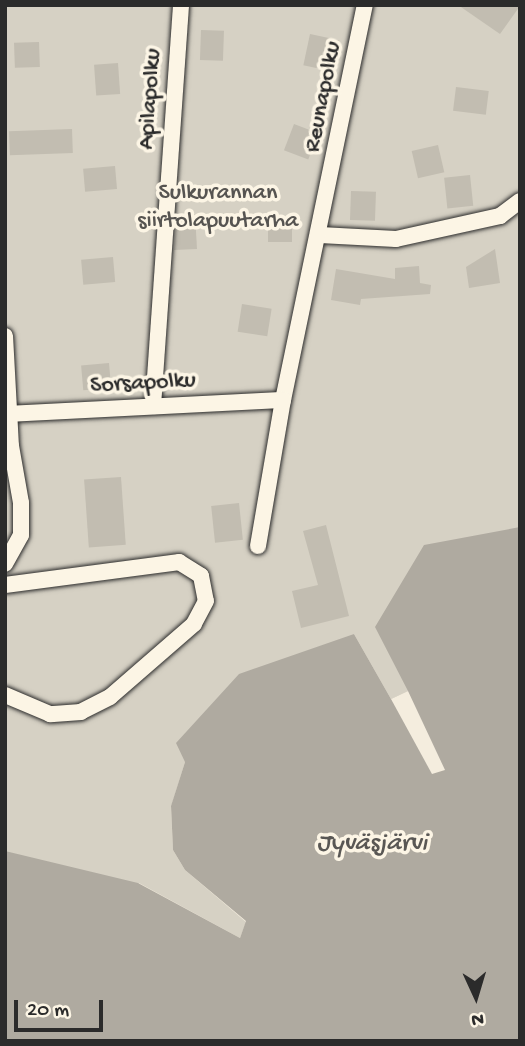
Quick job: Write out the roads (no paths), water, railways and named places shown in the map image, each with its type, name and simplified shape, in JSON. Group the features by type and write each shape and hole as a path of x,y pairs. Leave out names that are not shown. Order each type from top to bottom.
{"lane":[{"name":"Apilapolku","path":"153,406 181,5"},
{"name":"Reunapolku","path":"258,546 283,400 320,234 365,5"},
{"path":"320,234 396,239 500,216 520,201"},
{"path":"5,336 7,414 21,535 5,564"},
{"name":"Sorsapolku","path":"7,414 283,400"},
{"path":"5,585 179,562 201,576 205,601 194,624 110,697 82,712 50,714 5,695"}],"water":[{"name":"Jyväsjärvi","path":"520,527 520,1041 5,1041 5,851 138,883 240,938 246,921 185,870 173,850 171,806 185,762 176,743 239,674 354,634 391,699 408,691 375,627 424,545"}],"park label":[{"name":"Sulkurannan siirtolapuutarha","path":"218,208"}]}
